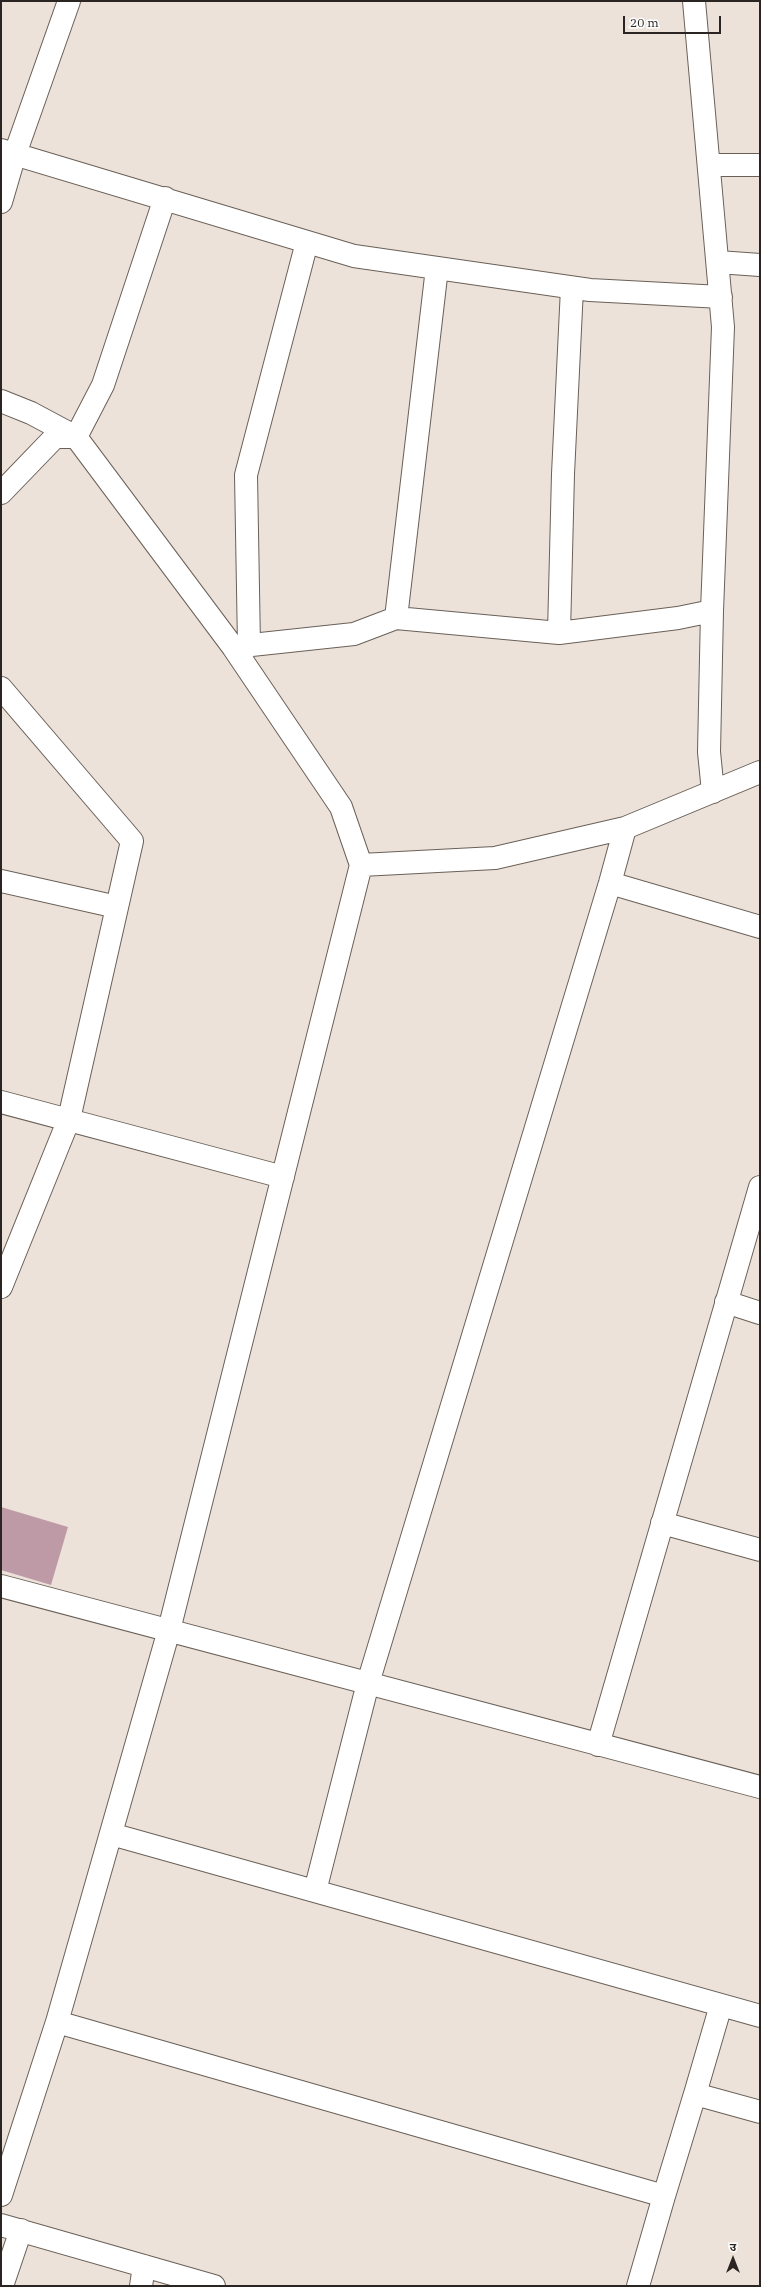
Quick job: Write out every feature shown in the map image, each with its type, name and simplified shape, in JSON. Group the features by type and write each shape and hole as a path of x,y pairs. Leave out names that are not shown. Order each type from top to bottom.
{"street":[{"path":"1,202 8,152 68,1"},
{"path":"694,1 720,297 724,327 712,611 709,752 713,792"},
{"path":"8,152 354,256 572,288 720,297"},
{"path":"709,166 760,166"},
{"path":"76,437 103,385 165,198"},
{"path":"241,646 246,475 307,242"},
{"path":"718,262 760,265"},
{"path":"396,618 437,268"},
{"path":"559,633 563,474 572,288"},
{"path":"1,401 31,414 76,437 241,646 341,808 361,865 169,1630 57,2022 1,2195"},
{"path":"1,494 55,437 76,437"},
{"path":"241,646 354,634 396,618 559,633 678,618 712,611"},
{"path":"1,688 132,841 69,1119 1,1287"},
{"path":"361,865 495,858 625,828 760,772"},
{"path":"316,1891 368,1683 610,883 625,828"},
{"path":"1,881 117,907"},
{"path":"610,883 760,928"},
{"path":"1,1102 283,1177"},
{"path":"598,1745 760,1187"},
{"path":"726,1302 760,1313"},
{"path":"662,1523 760,1550"},
{"path":"1,1586 760,1787"},
{"path":"110,1834 760,2016"},
{"path":"638,2286 720,2005"},
{"path":"57,2022 664,2196"},
{"path":"695,2094 760,2112"},
{"path":"2,2286 11,2228 142,2276 214,2286"}],"building":[{"path":"1,1507 68,1527 51,1585 1,1570"}]}
